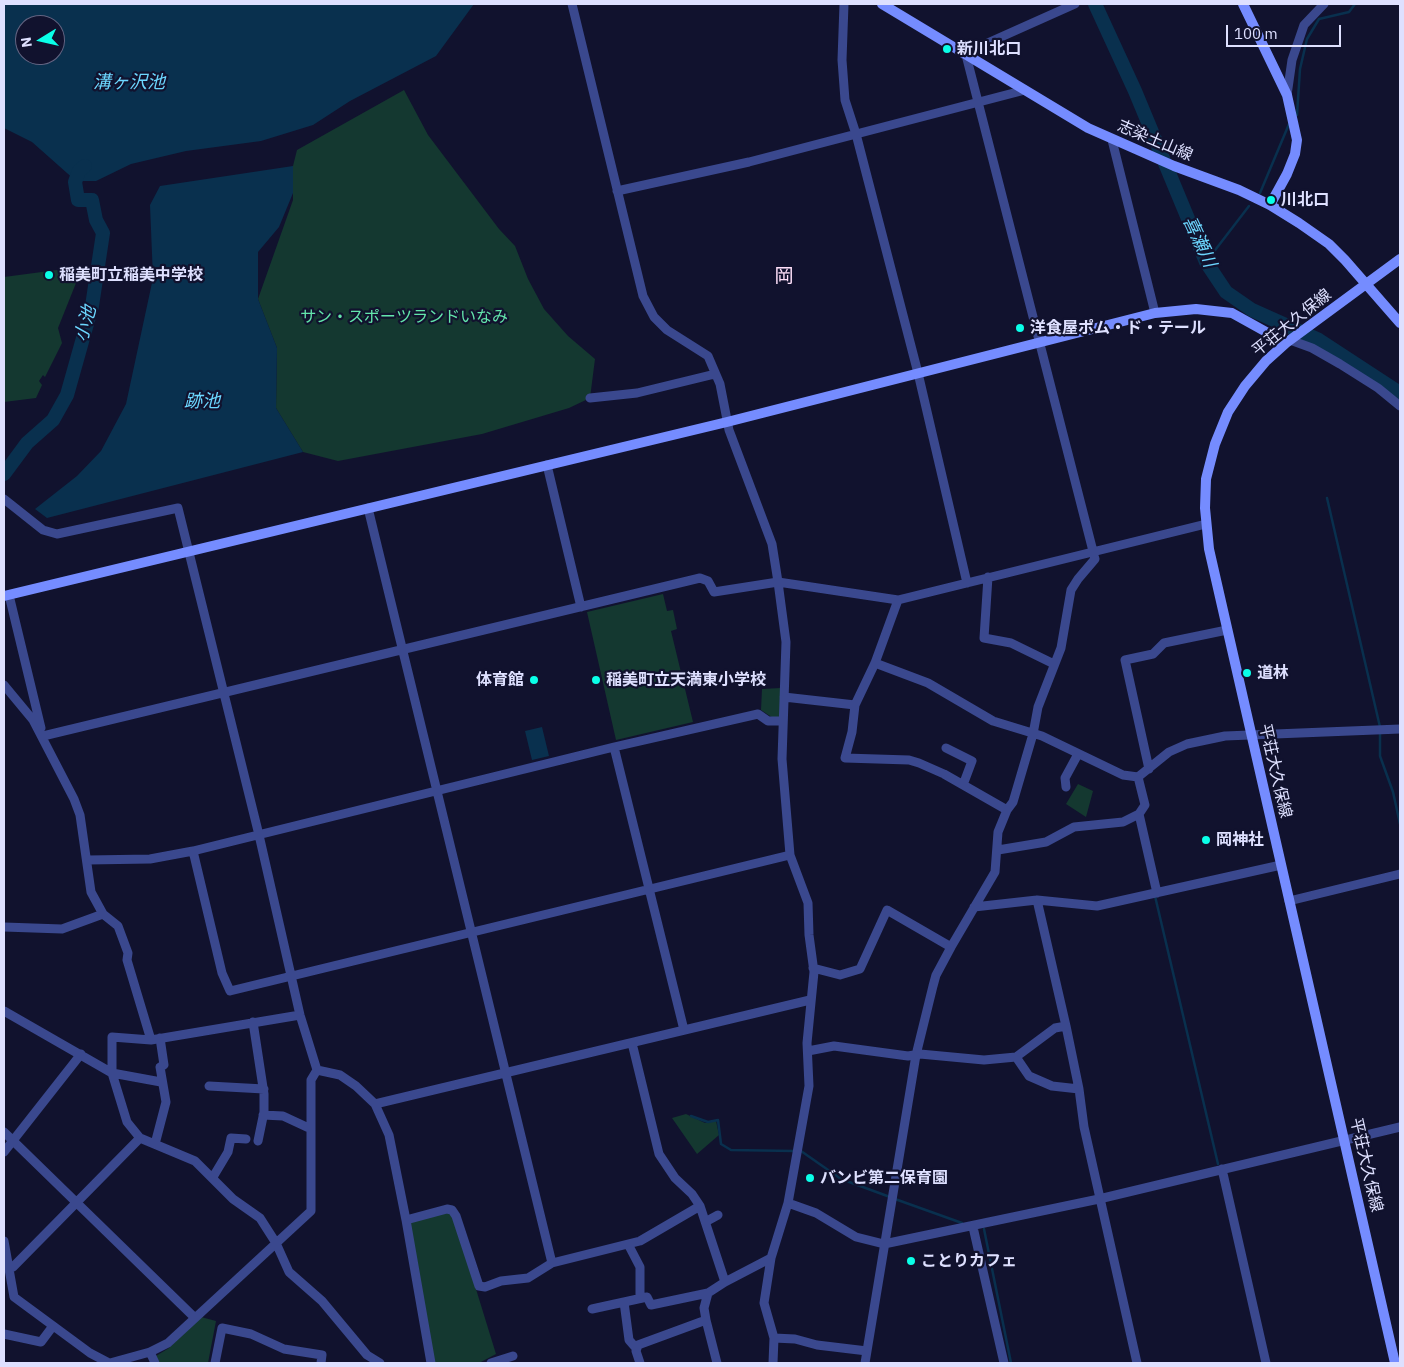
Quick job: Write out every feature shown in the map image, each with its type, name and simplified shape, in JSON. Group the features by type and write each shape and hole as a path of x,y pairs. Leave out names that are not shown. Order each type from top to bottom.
{"main road":[{"name":"志染土山線","path":"882,4 965,55 1112,140 1239,190 1270,205 1329,244 1400,323"},
{"path":"1243,4 1287,95 1295,132 1295,154 1270,205"},
{"name":"平荘大久保線","path":"1395,1363 1209,549 1206,524 1206,479 1215,444 1228,412 1256,373 1289,341 1400,258"},
{"path":"6,596 727,422 1154,314 1196,309 1232,313 1289,341"}],"street":[{"path":"572,4 643,296 654,316 667,330 708,356 720,384 727,422 742,468 772,544 778,582 786,642 782,759 790,855 808,903 809,936 813,968 808,1051 809,1086 788,1203 770,1258 764,1303 774,1338 773,1363"},
{"path":"844,4 842,60 845,100 856,134 918,373 967,582"},
{"path":"865,1363 916,1055 936,974 995,872 998,832 1007,810 1013,802 1033,734 1038,707 1061,648 1071,590 1078,578 1095,559 965,55 1075,4"},
{"path":"1287,95 1292,60 1304,25 1324,4"},
{"path":"617,191 749,162 1025,90"},
{"path":"1112,140 1154,314"},
{"path":"1289,341 1312,348 1340,364 1400,406"},
{"path":"590,398 636,393 715,374"},
{"path":"547,465 581,608"},
{"path":"4,499 43,530 57,534 178,508 259,835 300,1014 317,1070 311,1080 311,1211 168,1343 150,1352 109,1363 90,1353 14,1297 7,1274 4,1242"},
{"path":"368,508 552,1262"},
{"path":"43,736 700,578 708,581 714,592 778,582 898,600 1206,524"},
{"path":"988,577 984,638 1011,643 1054,664"},
{"path":"6,596 43,736"},
{"path":"898,600 875,662 855,705 852,732 844,758 909,760 944,774 1007,810"},
{"path":"1149,769 1125,660 1153,654 1164,643 1227,630"},
{"path":"875,662 928,683 993,721 1033,734 1123,775 1138,777 1169,752 1187,744 1225,736 1400,729"},
{"path":"4,685 33,720 43,736 80,815 88,860 91,892 103,914 118,926 128,953 127,960 151,1040"},
{"path":"784,697 855,705"},
{"path":"88,860 150,859 193,851 614,747 758,714 768,721 782,721"},
{"path":"614,747 684,1030"},
{"path":"946,748 972,761 963,786"},
{"path":"1066,787 1065,778 1078,754"},
{"path":"998,850 1046,842 1074,827 1123,822 1139,814 1145,805 1138,777"},
{"path":"1139,814 1158,893"},
{"path":"193,851 222,973 230,991 790,855"},
{"path":"974,907 1037,900 1097,906 1281,865"},
{"path":"1289,901 1400,874"},
{"path":"1037,900 1066,1026 1099,1198 1137,1363"},
{"path":"813,968 840,975 860,969 887,910 951,947"},
{"path":"4,927 62,929 103,914"},
{"path":"375,1104 810,1000"},
{"path":"4,1012 112,1073 161,1082"},
{"path":"300,1014 151,1040 112,1037 112,1073 127,1122 140,1138 195,1161 233,1199 260,1218 276,1244 289,1272 322,1301 367,1355 380,1363"},
{"path":"253,1022 264,1089 263,1115 258,1141"},
{"path":"808,1051 834,1046 984,1060 1016,1057 1055,1028 1066,1026"},
{"path":"155,1144 166,1102 161,1082 160,1067 164,1065 160,1038"},
{"path":"632,1043 659,1154 675,1178 692,1194 700,1206 725,1282"},
{"path":"4,1152 81,1054"},
{"path":"1016,1057 1029,1076 1052,1086 1079,1089"},
{"path":"317,1070 349,1080 375,1104 389,1135 431,1363"},
{"path":"209,1086 264,1089"},
{"path":"263,1115 283,1116 310,1129"},
{"path":"788,1203 816,1213 856,1237 884,1244 974,1227 1400,1127"},
{"path":"4,1132 194,1317"},
{"path":"7,1274 75,1202 140,1138"},
{"path":"213,1177 228,1152 231,1138 246,1139"},
{"path":"1222,1169 1266,1363"},
{"path":"406,1220 447,1209 452,1210 456,1216 479,1286 486,1287 501,1281 528,1278 552,1262 640,1241 700,1206"},
{"path":"706,1221 718,1215"},
{"path":"974,1227 1004,1363"},
{"path":"628,1244 640,1267 640,1298"},
{"path":"592,1309 647,1297 651,1305 708,1293 770,1258"},
{"path":"708,1293 704,1308 717,1363"},
{"path":"624,1302 629,1340 636,1348 640,1363"},
{"path":"636,1348 638,1345 706,1320"},
{"path":"4,1334 41,1342 53,1326"},
{"path":"215,1363 222,1328 251,1334 284,1348 322,1355 321,1363"},
{"path":"774,1338 795,1339 817,1345 867,1351"},
{"path":"150,1352 155,1363"},
{"path":"496,1362 513,1356"}],"green space":[{"name":"サン・スポーツランドいなみ","path":"404,90 428,135 499,229 515,246 528,279 544,309 568,336 595,359 590,398 569,408 482,434 338,461 303,452 276,408 277,348 258,299 293,200 293,166 297,150"},
{"path":"57,270 76,283 58,328 62,343 45,377 43,375 39,381 42,385 36,398 4,402 4,277"},
{"path":"663,594 667,611 673,610 677,629 671,631 693,722 616,740 587,612"},
{"path":"781,688 781,717 773,718 761,710 762,689"},
{"path":"1078,784 1093,791 1086,817 1066,804"},
{"path":"686,1114 705,1123 716,1121 719,1135 697,1154 672,1118"},
{"path":"450,1212 455,1221 496,1354 479,1363 433,1363 409,1221"},
{"path":"201,1317 216,1321 208,1363 162,1363 157,1361 156,1356 169,1348"}],"water":[{"name":"溝ヶ沢池","path":"4,4 474,4 436,56 350,101 313,125 261,141 186,151 131,164 96,181 76,181 32,142 4,128"},
{"name":"跡池","path":"293,166 293,193 279,227 258,252 258,299 277,348 276,408 303,452 47,518 35,509 77,476 101,451 126,404 153,278 150,205 160,186"},
{"path":"542,727 549,756 532,760 525,731"}],"waterway":[{"name":"喜瀬川","path":"1095,4 1135,91 1206,262 1226,292 1252,310 1319,340 1400,393"},
{"path":"1297,115 1300,69 1307,39 1319,19 1349,12 1355,4"},
{"path":"1260,193 1289,124"},
{"name":"小池","path":"4,474 27,443 53,420 67,395 92,306 103,233 96,220 92,200 78,200 75,182 79,171 85,166"},
{"path":"1206,262 1249,206"},
{"path":"1327,498 1380,727 1380,756 1393,792 1400,824"},
{"path":"1155,896 1218,1164"},
{"path":"691,1116 708,1122 718,1120 721,1144 731,1150 794,1151"},
{"path":"801,1151 841,1179 890,1197"},
{"path":"895,1199 962,1223"},
{"path":"984,1229 1011,1363"}],"place":[{"name":"新川北口","path":"947,49"},
{"name":"川北口","path":"1271,200"},
{"name":"稲美町立稲美中学校","path":"49,275"},
{"name":"洋食屋ポム・ド・テール","path":"1020,328"},
{"name":"道林","path":"1247,673"},
{"name":"体育館","path":"534,680"},
{"name":"稲美町立天満東小学校","path":"596,680"},
{"name":"岡神社","path":"1206,840"},
{"name":"バンビ第二保育園","path":"810,1178"},
{"name":"ことりカフェ","path":"911,1261"}],"district":[{"name":"岡","path":"784,277"}]}
